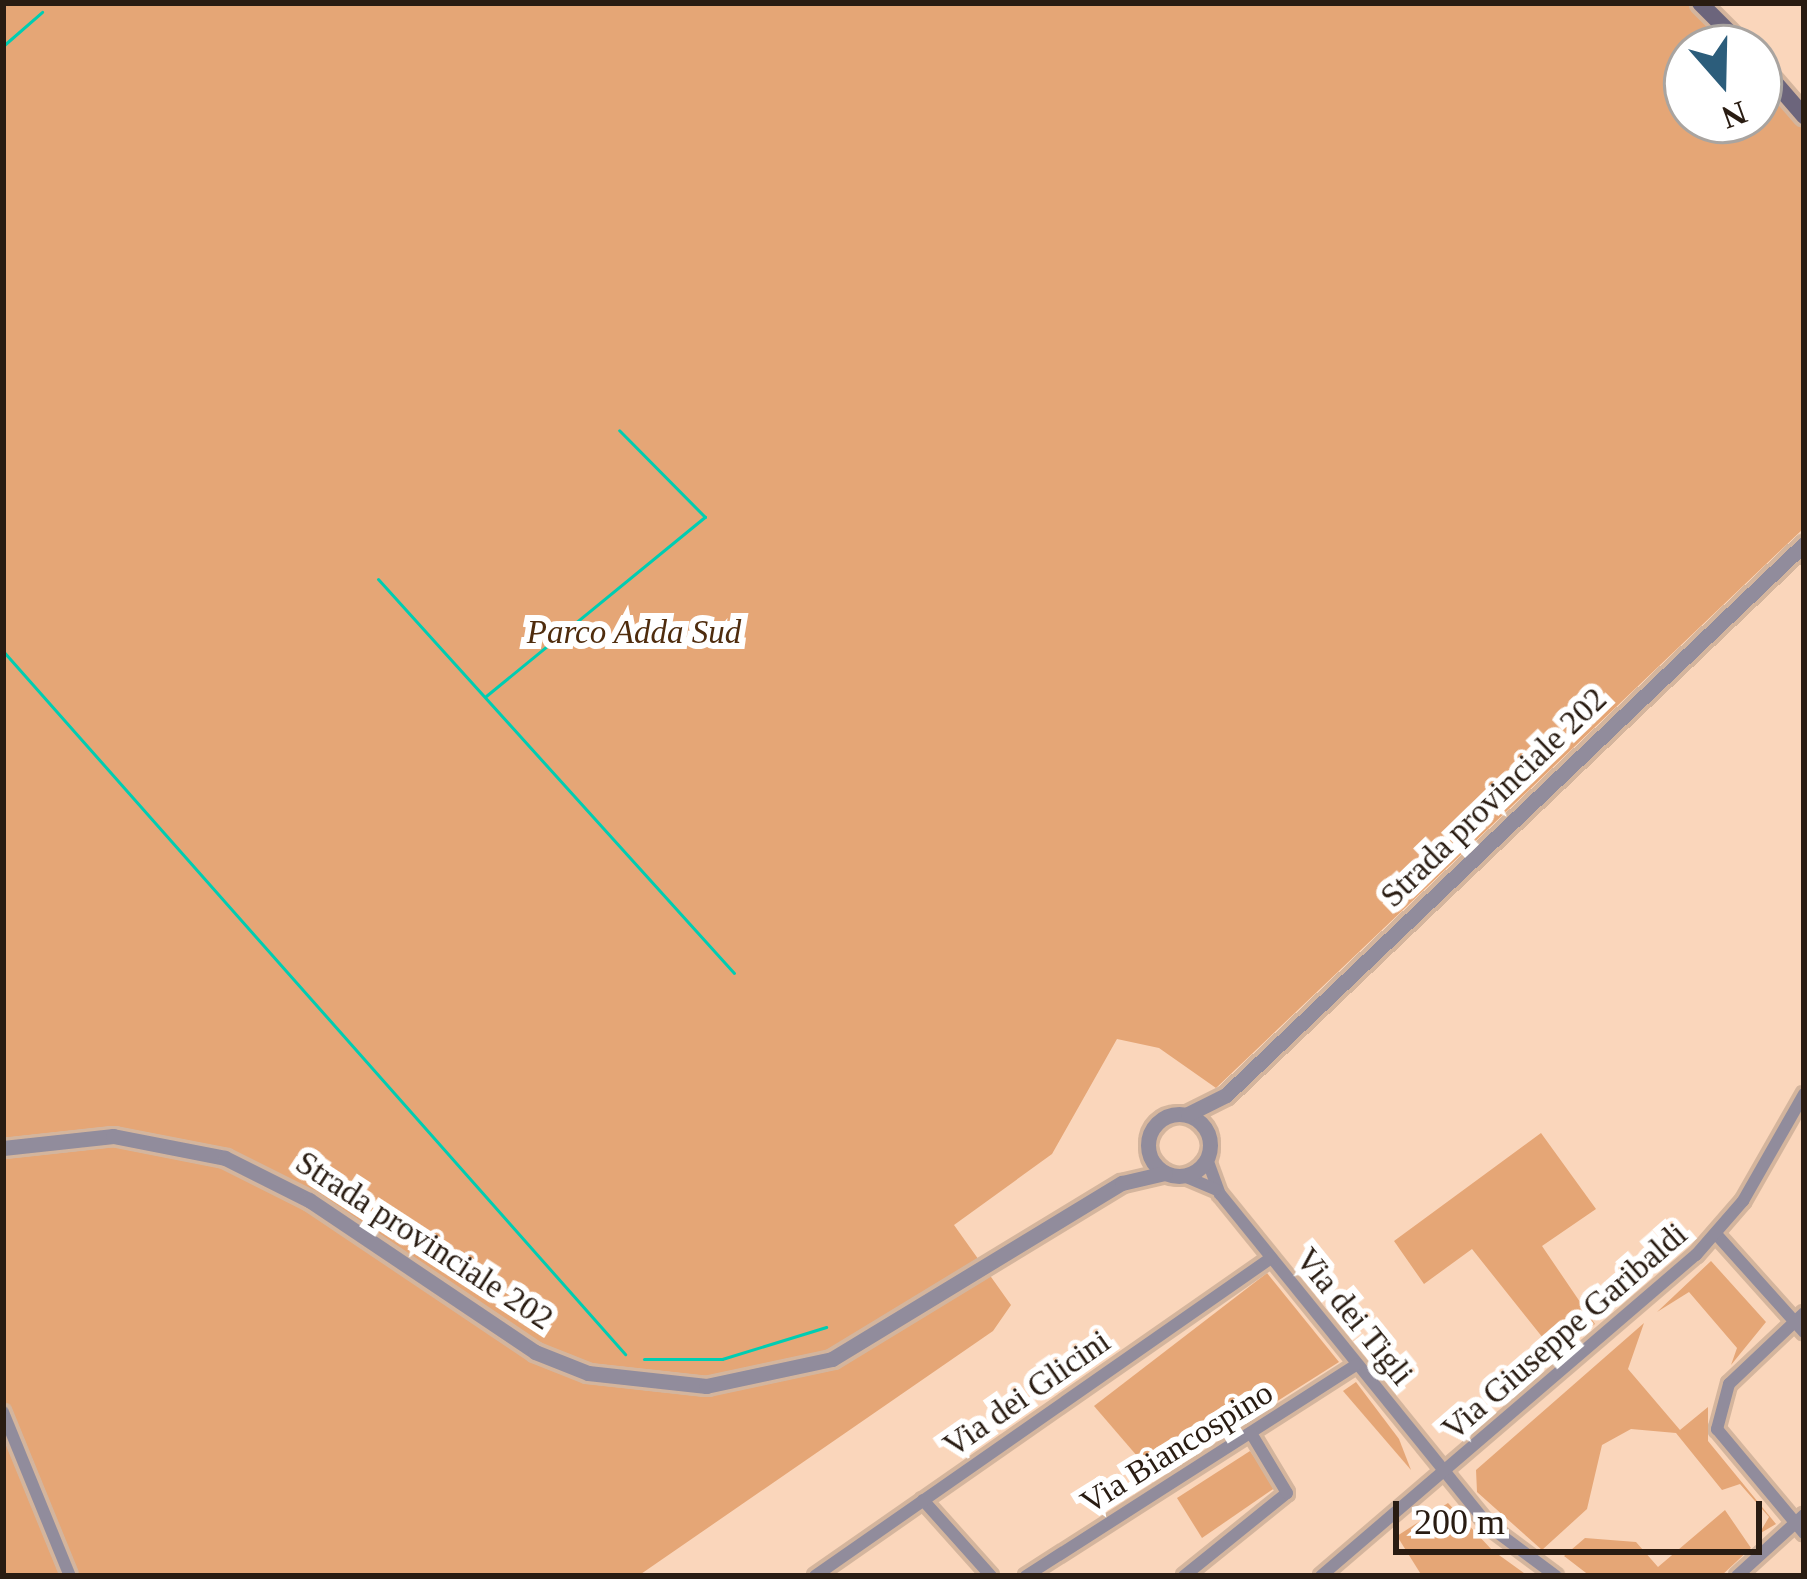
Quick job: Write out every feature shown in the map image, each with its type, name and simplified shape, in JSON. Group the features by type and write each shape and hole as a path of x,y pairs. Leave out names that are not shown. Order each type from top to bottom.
{"main road":[{"path":"1783,92 1804,116"}],"street":[{"name":"Strada provinciale 202","path":"1122,1183 1163,1117 1188,1114 1226,1095 1804,544"},
{"name":"Via Giuseppe Garibaldi","path":"1322,1576 1716,1234 1804,1094"},
{"name":"Strada provinciale 202","path":"1207,1159 1208,1131 1226,1095"},
{"path":"1188,1114 1208,1131"},
{"name":"Strada provinciale 202","path":"3,1148 113,1136 225,1158 309,1200 536,1352 588,1373 706,1386 832,1359 1122,1183 1165,1173 1184,1176"},
{"path":"1147,1145 1165,1173"},
{"path":"1184,1176 1207,1159"},
{"name":"Via dei Tigli","path":"1207,1159 1220,1194 1445,1473 1548,1574"},
{"name":"Via dei Tigli","path":"1184,1176 1220,1194"},
{"path":"1716,1234 1801,1322 1729,1384 1717,1429 1801,1524 1736,1576"},
{"name":"Via dei Glicini","path":"815,1576 1271,1258"},
{"name":"Via Biancospino","path":"1026,1576 1357,1364"},
{"path":"3,1412 70,1576"},
{"path":"1184,1576 1287,1493 1251,1433"},
{"path":"923,1501 991,1576"}],"green space":[{"name":"Parco Adda Sud","path":"3,3 1687,3 1709,24 1663,24 1663,144 1783,144 1783,101 1804,125 1804,528 1216,1088 1159,1048 1117,1039 1052,1154 954,1225 1011,1305 993,1331 638,1576 3,1576"},
{"path":"1541,1133 1596,1209 1542,1246 1595,1324 1555,1353 1472,1249 1424,1284 1394,1241"},
{"path":"1711,1261 1766,1322 1731,1365 1737,1348 1689,1292 1657,1312"},
{"path":"1267,1273 1339,1362 1156,1478 1094,1406"},
{"path":"1644,1323 1628,1369 1680,1430 1708,1407 1708,1441 1776,1524 1759,1534 1769,1517 1740,1484 1722,1490 1676,1433 1631,1429 1602,1445 1587,1509 1542,1550 1477,1492 1476,1470"},
{"path":"1356,1382 1399,1439 1411,1470 1343,1391"},
{"path":"1250,1451 1276,1487 1202,1538 1177,1498"},
{"path":"1448,1503 1492,1550 1528,1576 1422,1576 1397,1536"},
{"path":"1725,1510 1751,1548 1721,1576 1590,1576 1564,1556 1585,1538 1636,1542 1658,1567"}],"waterway":[{"path":"3,46 42,12"},
{"path":"486,696 705,517 619,430"},
{"path":"378,579 734,973"},
{"path":"3,651 625,1354"},
{"path":"644,1359 722,1359 826,1327"}]}
